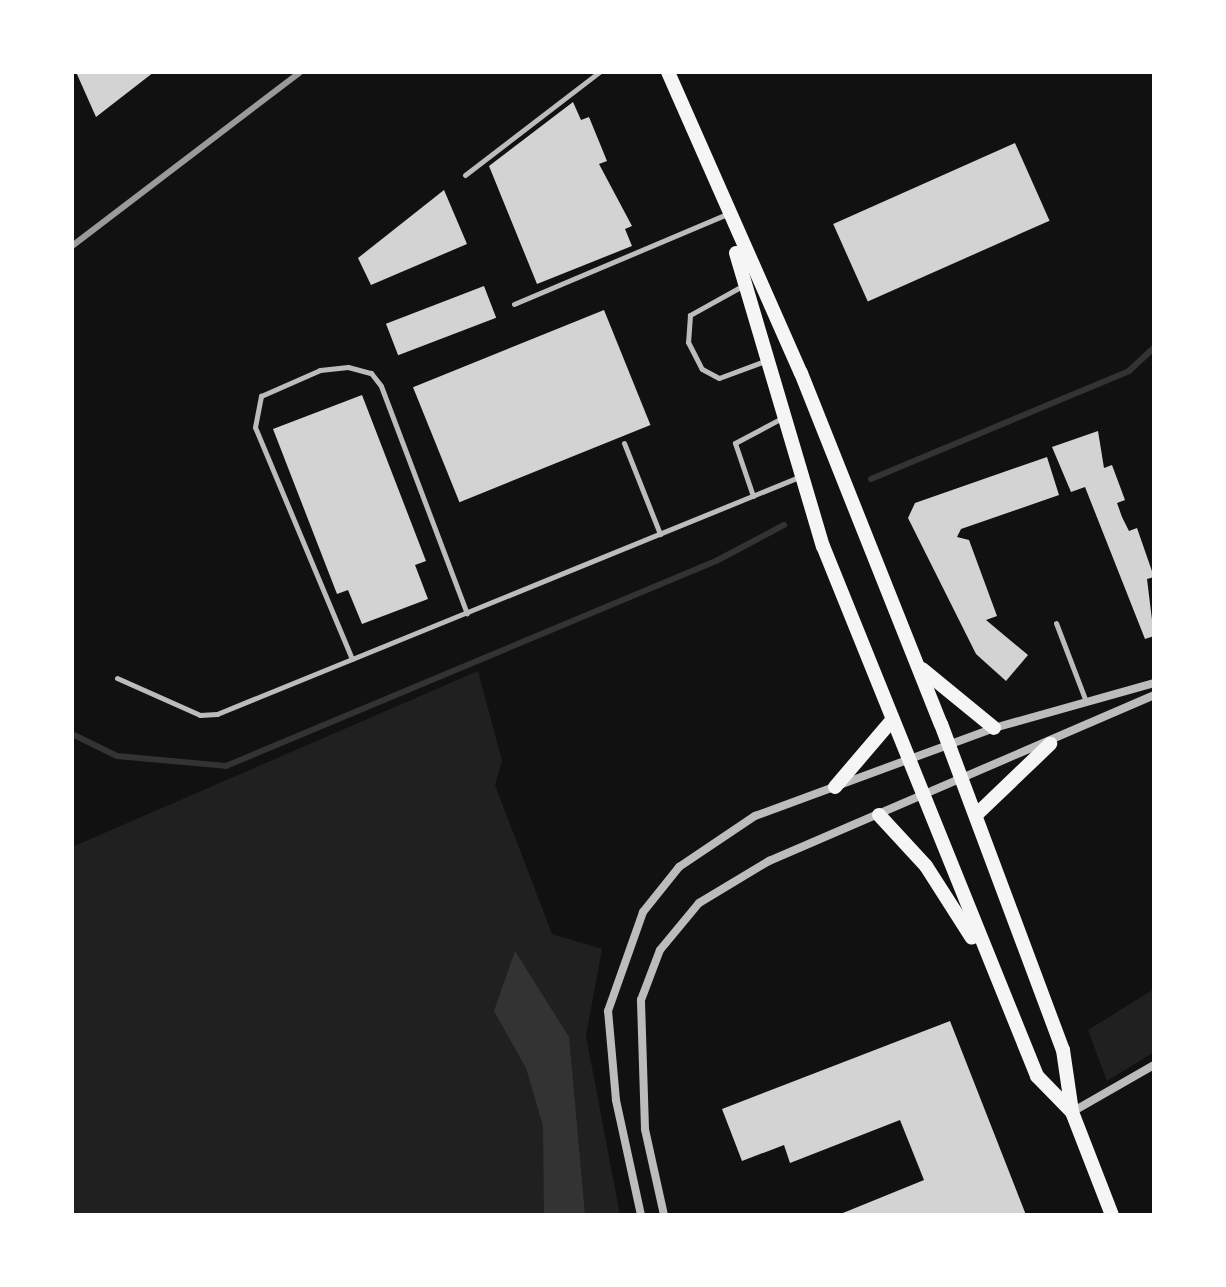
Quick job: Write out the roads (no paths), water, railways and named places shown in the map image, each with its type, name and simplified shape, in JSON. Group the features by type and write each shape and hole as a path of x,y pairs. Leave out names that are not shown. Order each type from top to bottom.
{"main road":[{"path":"668,72 725,215 801,373 963,779 1063,1050 1072,1112 1112,1215"},
{"path":"725,215 800,477 909,762 1037,1076 1072,1112"},
{"path":"919,666 994,728"},
{"path":"835,787 893,719"},
{"path":"976,815 1050,744"},
{"path":"879,815 926,866 990,965"}],"street":[{"path":"641,1215 616,1100 608,1011 630,939 643,912 700,850 755,816 909,762 994,728 1085,699 1154,683"},
{"path":"664,1215 639,1064 641,1000 660,950 699,903 737,878 1050,744 1154,695"},
{"path":"1072,1112 1154,1065"}],"lane":[{"path":"465,175 599,72"},
{"path":"514,304 725,215"},
{"path":"744,285 690,315 688,342 702,369 719,378 765,361"},
{"path":"352,659 255,427 261,396 304,377 348,367 371,373 381,386 467,613"},
{"path":"753,496 735,443 782,418"},
{"path":"624,443 660,534"},
{"path":"117,678 200,715 217,714 800,477"},
{"path":"1056,623 1085,699"}],"waterway":[{"path":"871,479 1129,371 1154,348"},
{"path":"72,734 117,756 226,766 716,561 784,525"}],"railway":[{"path":"72,246 300,72"}]}
